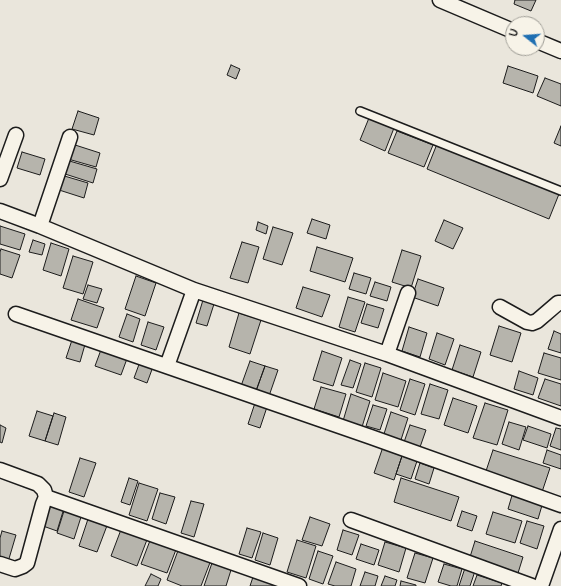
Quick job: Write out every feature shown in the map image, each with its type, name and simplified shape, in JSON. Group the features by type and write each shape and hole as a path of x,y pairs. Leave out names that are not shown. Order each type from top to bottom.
{"street":[{"path":"440,0 505,28"},
{"path":"545,44 561,51"},
{"path":"0,179 16,135"},
{"path":"40,226 70,137"},
{"path":"0,211 194,290 387,354 561,418"},
{"path":"168,366 194,290"},
{"path":"387,354 408,293"},
{"path":"500,307 527,322 532,323 537,321 558,303 561,303"},
{"path":"16,314 561,505"},
{"path":"0,470 38,484 44,490 46,497 26,563 15,569 0,564"},
{"path":"46,497 299,586"},
{"path":"351,520 532,586"},
{"path":"541,586 561,529"}],"lane":[{"path":"360,111 561,191"}],"building":[{"path":"515,0 536,0 531,11 514,4"},
{"path":"231,65 240,69 236,79 227,75"},
{"path":"508,66 538,76 533,93 503,83"},
{"path":"545,78 561,84 561,106 537,96"},
{"path":"78,111 99,118 94,135 72,129"},
{"path":"369,118 394,128 385,151 360,140"},
{"path":"561,126 561,146 554,143"},
{"path":"397,131 433,145 424,167 388,153"},
{"path":"72,144 100,153 96,167 68,159"},
{"path":"437,144 559,194 549,219 427,169"},
{"path":"22,152 45,159 40,175 17,168"},
{"path":"66,160 97,169 93,183 62,173"},
{"path":"61,175 88,183 84,198 56,189"},
{"path":"312,219 330,225 326,239 307,233"},
{"path":"444,220 463,228 453,249 435,241"},
{"path":"258,222 268,226 266,234 256,230"},
{"path":"0,226 25,234 20,250 0,244"},
{"path":"273,227 293,233 282,265 263,259"},
{"path":"33,240 45,244 42,255 29,252"},
{"path":"242,242 259,247 248,283 230,278"},
{"path":"51,243 69,249 61,276 43,270"},
{"path":"317,247 353,258 345,282 310,271"},
{"path":"1,249 20,255 12,278 0,274"},
{"path":"402,250 421,256 411,288 392,282"},
{"path":"73,256 93,262 83,294 63,288"},
{"path":"354,273 371,278 366,294 349,289"},
{"path":"136,276 156,283 145,316 125,309"},
{"path":"418,279 444,288 438,306 412,297"},
{"path":"375,282 391,287 387,301 370,296"},
{"path":"88,285 102,289 97,303 83,299"},
{"path":"303,287 330,295 322,317 296,308"},
{"path":"348,297 365,302 355,332 339,327"},
{"path":"78,299 104,308 97,328 71,320"},
{"path":"203,300 214,304 207,326 196,323"},
{"path":"367,304 384,309 378,328 361,323"},
{"path":"239,313 261,320 250,354 229,347"},
{"path":"127,314 140,319 133,342 119,337"},
{"path":"148,322 164,327 156,350 141,345"},
{"path":"499,326 521,333 512,362 490,355"},
{"path":"409,327 427,333 420,357 402,351"},
{"path":"554,331 561,334 561,353 548,349"},
{"path":"437,333 454,339 445,365 429,359"},
{"path":"73,337 86,341 80,362 66,358"},
{"path":"460,345 481,352 473,377 452,370"},
{"path":"102,347 128,356 121,375 95,366"},
{"path":"322,351 342,358 333,386 313,380"},
{"path":"544,353 561,358 561,380 538,373"},
{"path":"141,359 154,364 147,383 134,378"},
{"path":"350,360 361,364 353,388 341,385"},
{"path":"250,361 265,366 256,391 241,386"},
{"path":"365,363 381,368 372,397 356,392"},
{"path":"265,366 278,370 269,396 256,391"},
{"path":"519,371 538,378 533,395 514,389"},
{"path":"383,373 406,381 398,407 375,400"},
{"path":"410,379 425,384 415,415 400,410"},
{"path":"545,379 561,384 561,406 538,398"},
{"path":"430,384 448,390 439,419 421,414"},
{"path":"321,387 346,394 339,417 314,409"},
{"path":"351,394 370,401 362,427 343,421"},
{"path":"453,398 477,406 468,433 444,425"},
{"path":"255,403 267,407 260,428 248,424"},
{"path":"485,403 508,410 497,445 473,438"},
{"path":"373,405 387,409 380,430 366,426"},
{"path":"37,411 53,416 45,441 29,436"},
{"path":"391,412 408,418 400,443 383,437"},
{"path":"54,413 66,417 58,445 45,441"},
{"path":"509,422 526,427 519,450 502,444"},
{"path":"0,425 6,428 2,443 0,442"},
{"path":"410,425 426,430 419,450 403,445"},
{"path":"528,426 551,434 547,448 523,440"},
{"path":"556,428 561,429 561,450 550,446"},
{"path":"384,444 404,450 394,480 374,473"},
{"path":"493,450 550,468 542,492 485,474"},
{"path":"547,450 561,455 561,469 543,463"},
{"path":"403,453 418,458 411,479 396,474"},
{"path":"80,458 96,463 84,497 69,492"},
{"path":"420,463 434,468 429,484 415,479"},
{"path":"129,478 138,481 130,505 121,502"},
{"path":"401,478 459,497 451,521 394,502"},
{"path":"139,483 158,489 147,521 129,515"},
{"path":"513,492 543,502 538,519 508,509"},
{"path":"160,493 175,497 166,524 152,519"},
{"path":"51,500 65,505 57,531 43,526"},
{"path":"191,501 204,504 194,537 181,533"},
{"path":"64,511 81,517 74,539 57,533"},
{"path":"462,511 477,516 472,531 457,526"},
{"path":"493,512 522,521 515,543 486,534"},
{"path":"89,516 108,523 97,552 79,546"},
{"path":"310,517 330,524 322,546 302,540"},
{"path":"527,521 544,526 537,549 520,543"},
{"path":"122,527 148,537 137,566 111,556"},
{"path":"247,528 261,532 252,558 239,554"},
{"path":"343,530 359,535 352,555 337,550"},
{"path":"2,531 16,535 8,562 0,559 0,538"},
{"path":"263,533 278,538 270,565 255,560"},
{"path":"151,538 177,547 167,573 141,564"},
{"path":"297,540 316,546 306,578 287,572"},
{"path":"475,541 523,557 518,573 470,557"},
{"path":"385,542 406,548 399,572 378,565"},
{"path":"361,544 379,550 374,565 356,559"},
{"path":"179,548 211,560 201,586 182,586 167,580"},
{"path":"318,551 333,556 323,584 309,579"},
{"path":"415,553 433,558 425,583 407,578"},
{"path":"336,562 356,569 351,586 335,586 328,584"},
{"path":"212,563 231,570 226,586 204,586"},
{"path":"444,564 462,569 457,586 451,586 438,582"},
{"path":"465,568 475,571 470,586 459,586"},
{"path":"365,572 378,576 375,586 360,586"},
{"path":"151,574 161,579 158,586 145,586"},
{"path":"477,575 502,583 501,586 473,586"},
{"path":"385,576 397,580 395,586 381,586"},
{"path":"253,577 273,584 272,586 250,586"},
{"path":"401,581 416,585 416,586 400,586"}]}
